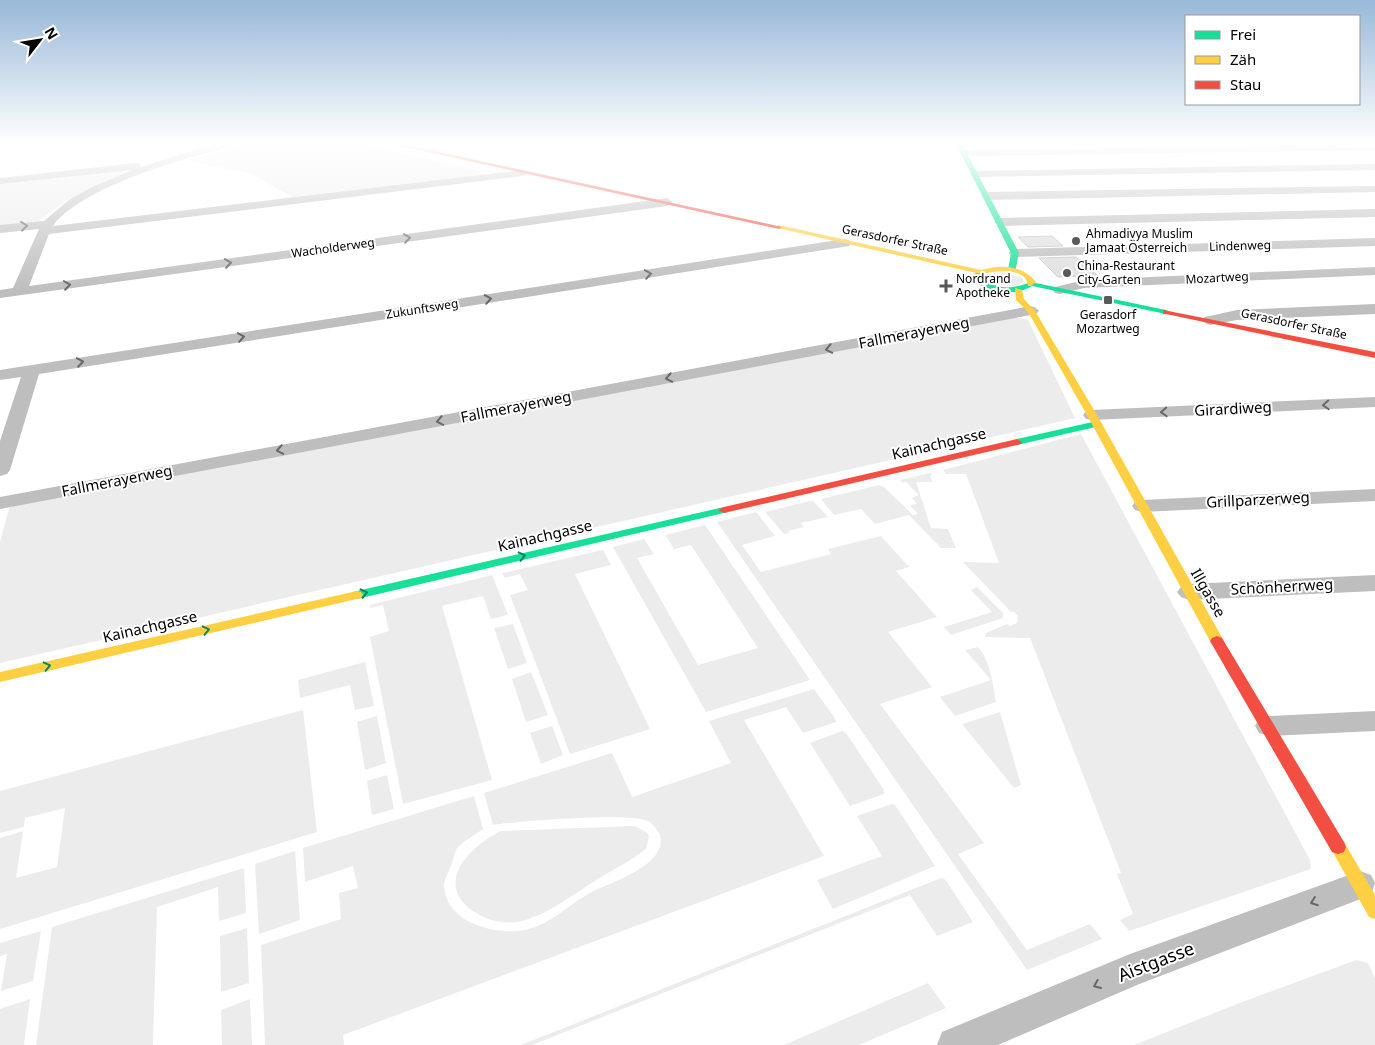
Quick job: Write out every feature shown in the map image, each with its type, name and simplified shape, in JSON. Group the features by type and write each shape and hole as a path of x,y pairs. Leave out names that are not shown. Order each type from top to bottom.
{"street":[{"path":"19,292 47,227 89,193"},
{"path":"0,229 47,227 349,193"},
{"name":"Gerasdorfer Straße","path":"621,193 981,272 991,269 1012,270 1028,276 1031,279 1031,284 1375,355"},
{"path":"985,193 1015,252 1012,270"},
{"path":"987,196 1166,193"},
{"name":"Wacholderweg","path":"0,294 667,202"},
{"path":"1000,222 1375,212"},
{"name":"Lindenweg","path":"1015,252 1375,242"},
{"name":"Zukunftsweg","path":"0,375 844,243"},
{"name":"Mozartweg","path":"1060,290 1084,284 1375,271"},
{"path":"981,272 978,278 984,284 1002,289 1018,290 1031,284"},
{"name":"Illgasse","path":"1018,290 1020,300 1031,311 1094,419 1189,592 1368,898"},
{"path":"1210,320 1237,315 1375,309"},
{"name":"Fallmerayerweg","path":"0,503 1031,311"},
{"path":"0,470 32,370"},
{"name":"Girardiweg","path":"1094,419 1375,402"},
{"name":"Kainachgasse","path":"0,677 1094,419"},
{"name":"Grillparzerweg","path":"1142,506 1375,495"},
{"name":"Schönherrweg","path":"1189,592 1375,583"},
{"path":"1269,726 1375,721"},
{"name":"Aistgasse","path":"955,1045 1130,970 1368,898"}],"shaded area":[{"path":"0,193 80,193 68,199 37,222 0,227"},
{"path":"285,193 338,193 294,198"},
{"path":"1003,272 1023,278 1023,283 1012,286 1002,285 985,275"},
{"path":"1015,317 1028,320 1075,418 0,663 0,542 9,508 19,504"},
{"path":"1081,434 1310,860 1311,869 1129,931 1120,920 1133,914 1117,874 1121,873 1030,638 985,637 986,633 1007,624 1010,626 1017,623 1018,616 1011,612 963,562 999,563 966,474 946,474 943,470"},
{"path":"932,474 930,476 933,482 916,482 931,528 948,529 956,548 941,548 909,515 875,524 861,509 834,515 821,499 879,485 884,487 913,515 918,514 910,505 917,504 912,498 919,495 906,482 903,483 900,480"},
{"path":"813,501 828,517 801,523 804,527 788,531 790,533 784,534 765,512"},
{"path":"756,512 775,536 742,545 761,572 831,554 828,549 881,536 909,567 896,571 937,617 888,632 932,687 880,704 984,843 958,854 1027,950 1090,924 1102,939 1027,970 717,522"},
{"path":"705,525 810,680 706,712 613,547 644,539 654,554 637,558 698,665 758,648 691,545 674,549 665,535"},
{"path":"603,550 611,565 575,574 650,729 570,754 510,595 528,590 520,574 505,578 502,573"},
{"path":"492,575 508,615 491,619 483,596 442,606 492,780 403,804 370,637 389,631 383,605 370,608 370,605"},
{"path":"977,587 1003,613 1003,618 951,635 944,627 992,612 971,590"},
{"path":"513,624 527,663 508,669 494,628"},
{"path":"978,647 988,666 996,702 955,716 940,697 991,680 965,650"},
{"path":"365,662 374,706 355,710 350,685 300,698 298,680"},
{"path":"531,672 548,715 526,722 512,679"},
{"path":"814,689 836,722 803,733 786,707 744,720 824,856 343,1035 344,1045 265,1045 261,945 341,919 339,893 358,888 353,866 305,882 303,848 474,796 483,829 458,847 445,881 446,898 460,916 481,927 493,930 516,931 538,926 586,895 627,876 649,862 656,854 660,845 660,835 651,823 637,818 598,817 525,821 493,825 484,793 612,753 632,797 731,763 709,721"},
{"path":"303,710 317,832 0,929 0,838 23,831 16,878 57,867 65,808 25,818 24,827 0,833 0,791"},
{"path":"1000,712 1021,785 1014,788 962,724"},
{"path":"377,716 386,763 365,770 357,722"},
{"path":"552,726 563,755 541,764 530,733"},
{"path":"842,731 846,733 884,790 884,794 850,806 810,743"},
{"path":"387,775 394,809 372,815 367,781"},
{"path":"892,804 895,805 935,866 833,909 817,880 882,856 857,816"},
{"path":"635,826 646,832 649,836 646,849 560,904 529,919 508,923 487,918 464,904 457,892 456,881 459,869 466,857 488,838 501,831"},
{"path":"295,851 300,920 259,934 255,864"},
{"path":"244,868 246,913 219,921 218,887 157,907 153,1045 36,1045 52,927"},
{"path":"941,878 945,879 973,922 937,936 910,895 532,1045 521,1045"},
{"path":"247,928 249,983 221,992 220,936"},
{"path":"41,931 33,981 1,991 7,954 0,956 0,943"},
{"path":"1356,960 1368,963 1375,978 1375,1045 1134,1045 1237,1004"},
{"path":"928,983 946,1008 859,1045 784,1045"},
{"path":"30,999 24,1045 0,1045 0,1009"},
{"path":"250,999 252,1045 222,1045 221,1010"}],"building":[{"path":"1052,236 1063,246 1028,247 1018,237"},
{"path":"1076,257 1097,275 1058,277 1039,258"}],"traffic: fast":[{"path":"984,193 1015,253 1012,270"},
{"path":"981,272 978,275 979,281 998,289 1019,289 1031,284 1166,312"},
{"path":"1017,442 1097,424"},
{"path":"357,595 724,510"}],"traffic: slow":[{"path":"779,227 981,272 1002,268 1016,270 1027,277 1032,282 1031,284"},
{"path":"1018,290 1020,300 1031,311 1092,415 1217,641"},
{"path":"0,677 357,595"},
{"path":"1338,847 1375,911"}],"traffic: jam":[{"path":"620,193 779,227"},
{"path":"1166,312 1375,355"},
{"path":"724,510 1017,442"},
{"path":"1217,641 1338,847"}],"place":[{"name":"Ahmadiyya Muslim Jamaat Österreich","path":"1076,241"},
{"name":"China-Restaurant City-Garten","path":"1067,273"},
{"name":"Nordrand Apotheke","path":"946,286"},
{"name":"Gerasdorf Mozartweg","path":"1108,300"}]}
